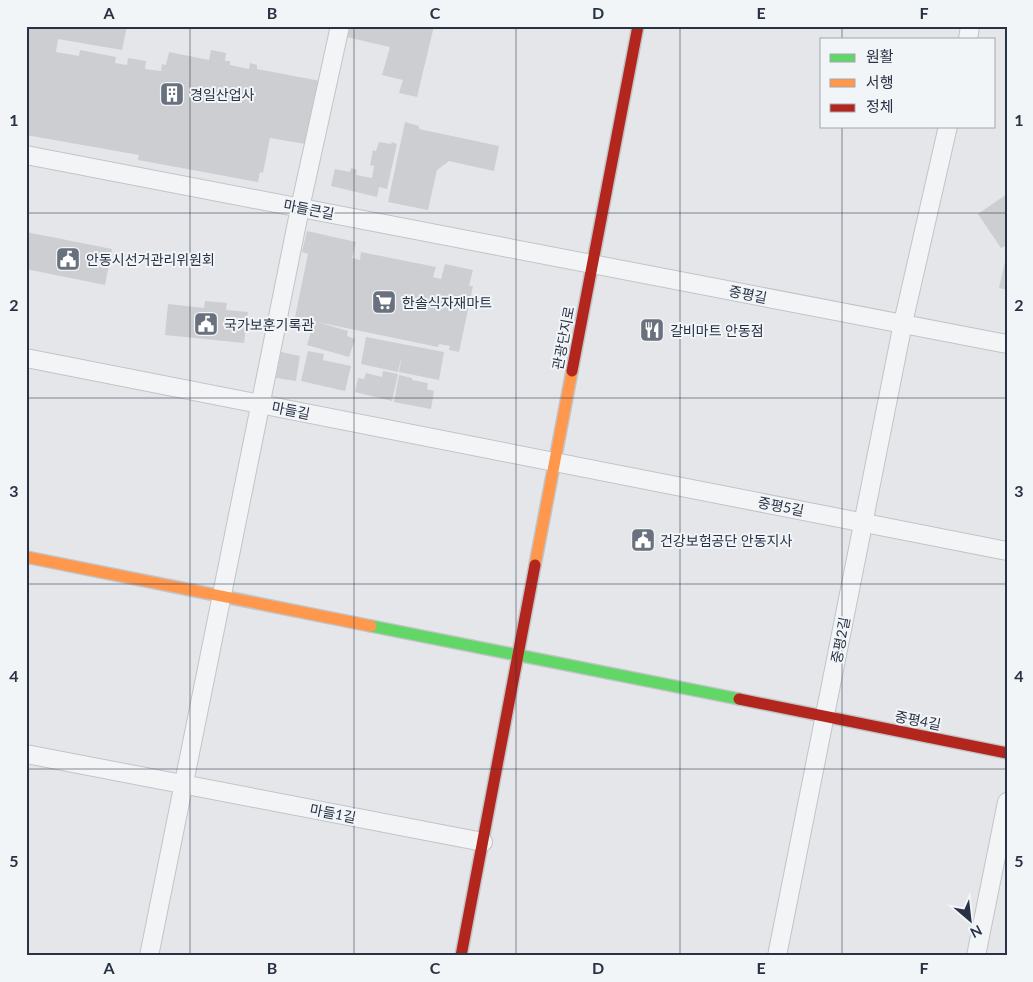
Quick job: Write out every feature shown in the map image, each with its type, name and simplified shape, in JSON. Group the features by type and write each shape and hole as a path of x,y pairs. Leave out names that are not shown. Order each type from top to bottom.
{"street":[{"path":"149,956 300,208 340,26"},
{"name":"관광단지로","path":"461,956 638,26"},
{"path":"903,323 948,128"},
{"name":"마들큰길","path":"26,155 593,264"},
{"name":"중평길","path":"593,264 1007,344"},
{"name":"중평2길","path":"777,956 903,323"},
{"name":"마들길","path":"26,358 555,462"},
{"name":"중평5길","path":"555,462 1007,551"},
{"path":"26,557 518,655"},
{"name":"중평4길","path":"518,655 1007,753"},
{"name":"마들1길","path":"26,754 483,842"},
{"path":"976,956 1007,802"}],"building":[{"name":"경일산업사","path":"26,26 127,26 122,50 58,39 56,52 79,56 80,50 116,57 115,63 127,65 128,58 146,61 145,69 161,71 162,64 166,65 169,52 209,60 211,50 226,53 225,61 230,61 230,65 249,69 250,63 257,65 257,69 320,81 311,145 270,138 263,173 260,172 258,182 138,160 139,155 26,135"},
{"path":"344,26 434,26 417,97 399,93 403,80 382,75 390,47 342,36"},
{"path":"405,122 419,126 419,129 499,146 494,171 449,161 437,170 428,210 388,202"},
{"path":"379,142 397,144 387,189 379,187 377,197 331,186 335,169 350,172 351,168 357,170 356,175 372,178 374,166 370,165 373,150 376,151"},
{"path":"1007,194 1007,245 1001,248 978,214"},
{"name":"한솔식자재마트","path":"307,231 356,242 352,258 360,260 361,252 436,267 433,277 441,279 445,264 473,270 469,286 473,286 459,352 449,350 450,346 439,344 438,347 317,322 348,331 347,336 355,339 349,357 307,345 314,321 295,317 308,254 302,252"},
{"name":"안동시선거관리위원회","path":"26,232 112,249 105,285 26,269"},
{"path":"1007,257 1007,290 999,288"},
{"name":"국가보훈기록관","path":"205,301 227,303 226,310 248,312 244,343 165,335 168,304 204,308"},
{"path":"366,337 444,352 439,380 399,372 402,355 398,372 361,364"},
{"path":"308,351 324,354 323,360 351,366 345,391 301,381"},
{"path":"281,352 300,356 296,381 276,378"},
{"path":"383,371 398,374 392,401 355,392 358,378 364,379 366,373 382,377"},
{"path":"399,375 428,383 427,389 434,391 431,409 394,402"}],"traffic: fast":[{"path":"371,626 739,699"}],"traffic: slow":[{"path":"535,565 572,371"},
{"path":"26,557 371,626"}],"traffic: jam":[{"path":"572,371 638,26"},
{"path":"461,956 535,565"},
{"path":"739,699 1007,753"}],"place":[{"name":"경일산업사","path":"172,94"},
{"name":"안동시선거관리위원회","path":"68,259"},
{"name":"한솔식자재마트","path":"384,302"},
{"name":"국가보훈기록관","path":"206,324"},
{"name":"갈비마트 안동점","path":"652,330"},
{"name":"건강보험공단 안동지사","path":"643,540"}]}
